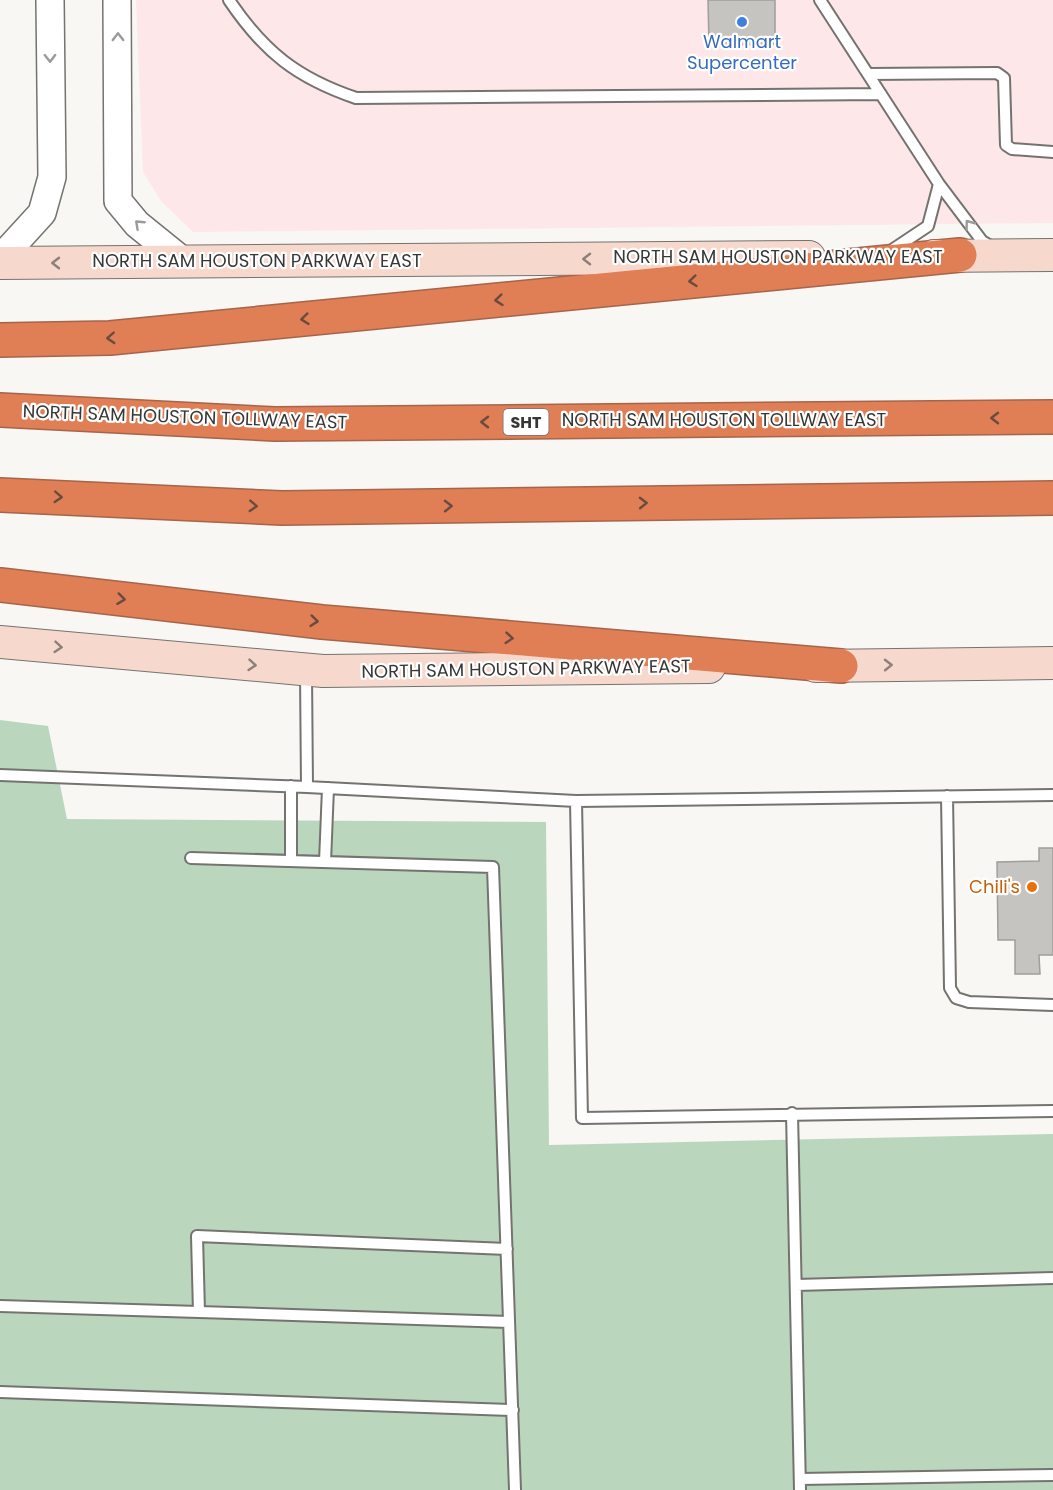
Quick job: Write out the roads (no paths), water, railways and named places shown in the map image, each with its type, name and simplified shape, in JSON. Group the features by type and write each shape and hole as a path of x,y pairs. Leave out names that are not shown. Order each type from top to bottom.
{"highway":[{"path":"0,340 110,338 960,255"},
{"name":"NORTH SAM HOUSTON TOLLWAY EAST","path":"0,410 275,424 1053,417"},
{"path":"0,495 282,508 1053,498"},
{"path":"0,585 322,622 841,666"}],"main road":[{"name":"NORTH SAM HOUSTON PARKWAY EAST","path":"0,261 184,262 1053,255"},
{"name":"NORTH SAM HOUSTON PARKWAY EAST","path":"0,642 306,670 1053,663"}],"street":[{"path":"0,261 42,213 52,177 50,0"},
{"path":"117,0 118,201 137,224 184,262"}],"lane":[{"path":"229,0 252,34 288,66 324,87 356,98 881,94"},
{"path":"820,0 939,184 982,241 1007,255"},
{"path":"868,75 997,73 1004,78 1006,145 1012,149 1053,152"},
{"path":"881,256 928,226 939,184"},
{"path":"306,670 307,787"},
{"path":"0,775 291,786 576,801 1053,795"},
{"path":"291,786 291,861"},
{"path":"325,862 328,788"},
{"path":"947,796 950,988 956,998 969,1002 1053,1005"},
{"path":"576,801 582,1118 792,1113 1053,1111"},
{"path":"191,858 492,867 515,1490"},
{"path":"792,1113 800,1484 1053,1475"},
{"path":"199,1312 197,1236 507,1249"},
{"path":"796,1285 1053,1278"},
{"path":"0,1306 509,1322"},
{"path":"0,1392 513,1410"}],"place":[{"name":"Walmart Supercenter","path":"742,22"},
{"name":"Chili's","path":"1032,887"}]}
